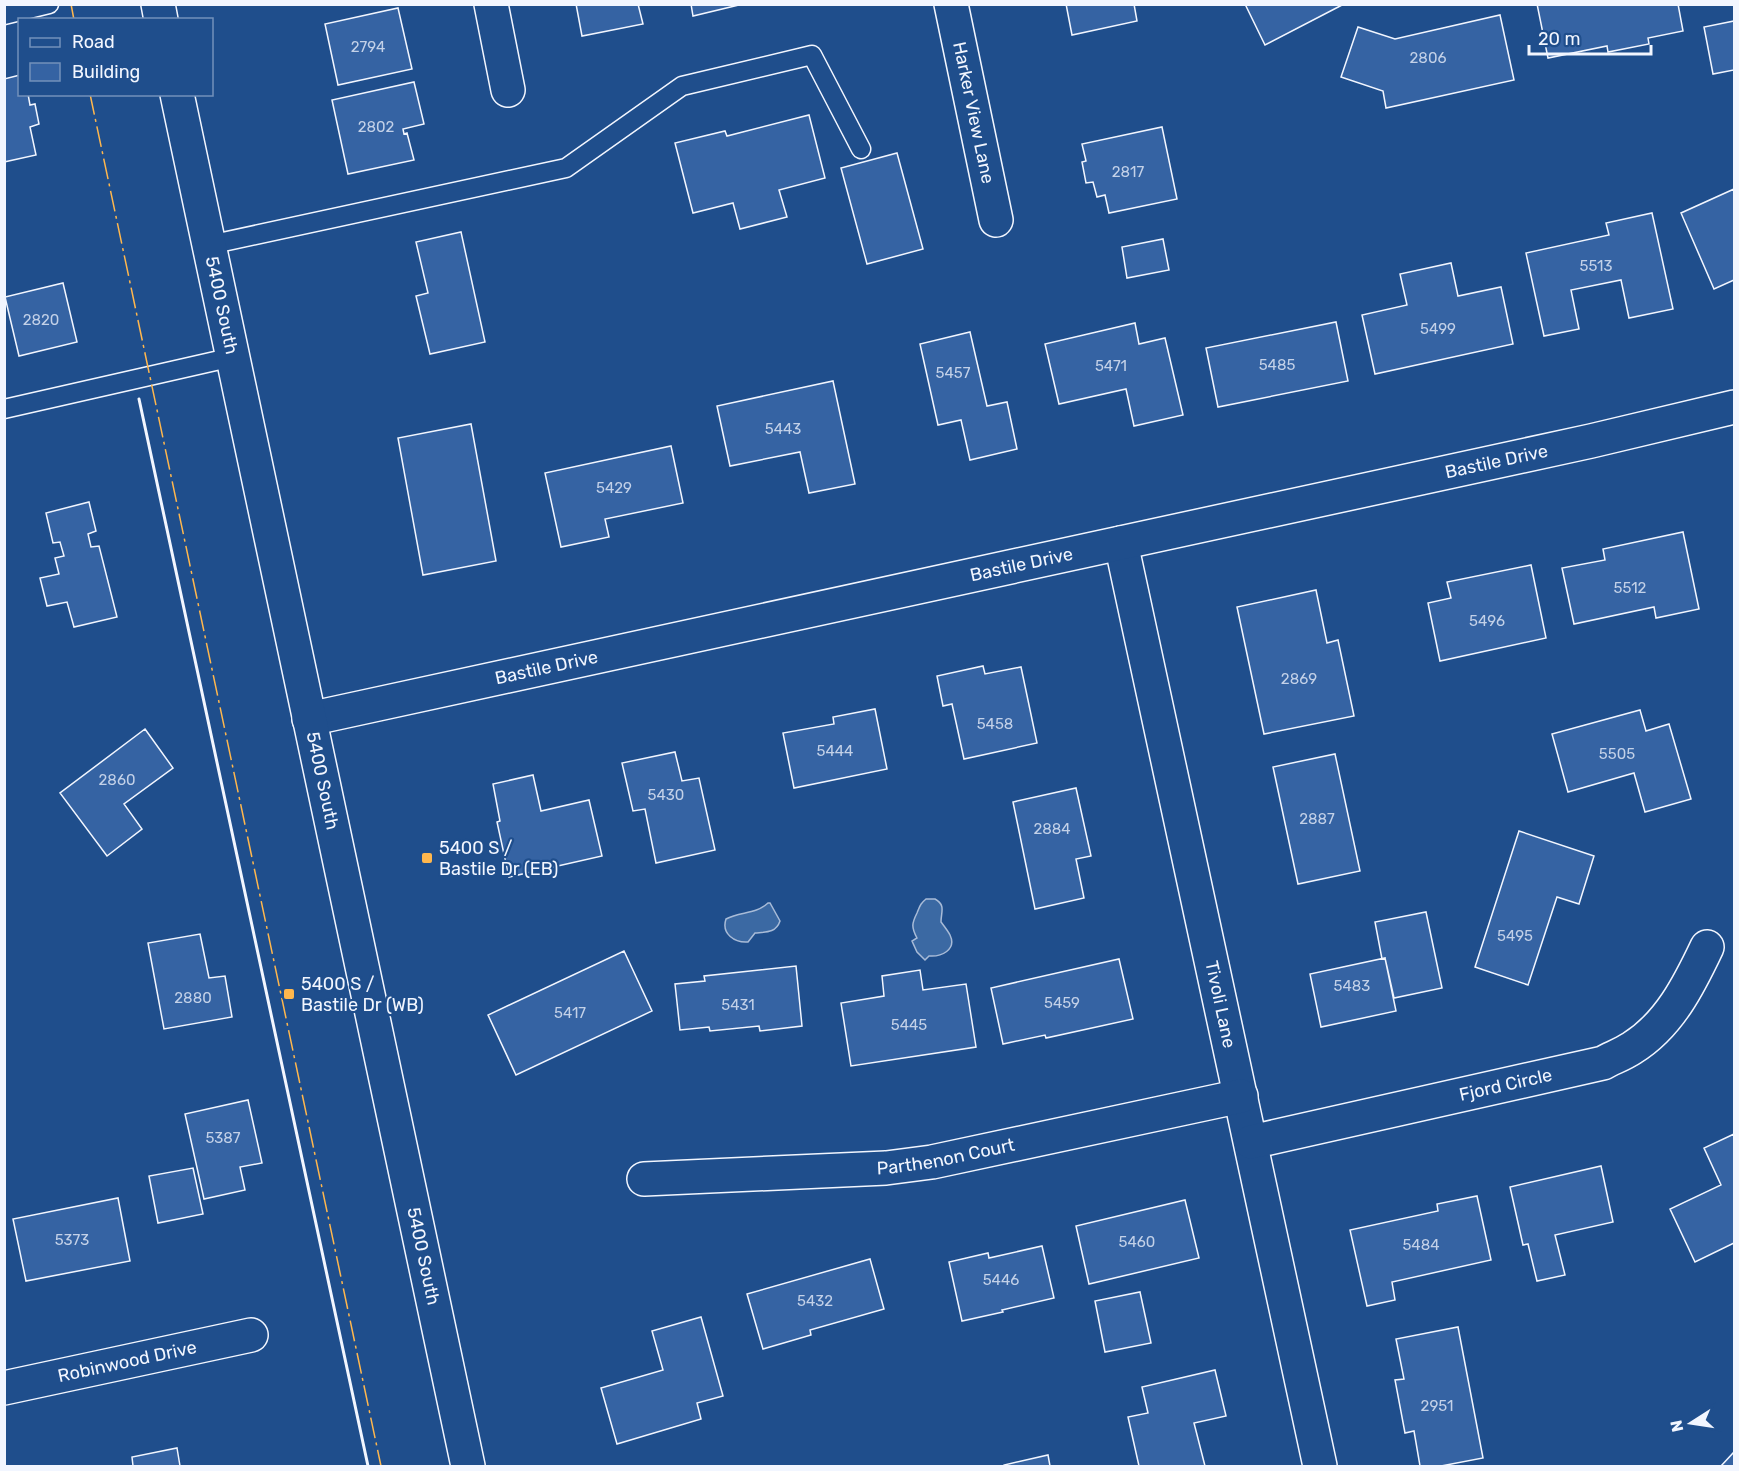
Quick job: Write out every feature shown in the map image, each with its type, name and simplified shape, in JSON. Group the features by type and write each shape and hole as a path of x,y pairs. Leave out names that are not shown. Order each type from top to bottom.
{"street":[{"path":"491,4 508,90"},
{"name":"Harker View Lane","path":"951,4 996,220"},
{"name":"5400 South","path":"177,96 468,1467"},
{"name":"Bastile Drive","path":"309,719 716,629 1579,444 1734,407"},
{"name":"Tivoli Lane","path":"1121,543 1320,1467"},
{"name":"Fjord Circle","path":"1251,1142 1603,1063 1633,1048 1660,1025 1687,989 1707,947"},
{"name":"Parthenon Court","path":"644,1179 886,1167 932,1162 1241,1096"},
{"name":"Robinwood Drive","path":"4,1388 251,1335"}],"lane":[{"path":"4,15 49,4"},
{"path":"209,245 566,168 682,86 812,54 861,149"},
{"path":"4,408 233,357"}],"water":[{"path":"926,899 935,899 941,904 941,922 952,940 947,952 929,956 925,960 917,952 912,941 917,938 913,928 914,920 920,905"},
{"path":"768,903 780,921 776,928 755,933 748,942 738,941 727,933 726,919 753,911"}],"building":[{"path":"576,4 638,4 643,24 582,36"},
{"path":"691,4 743,4 693,16"},
{"path":"1066,4 1134,4 1137,21 1072,35"},
{"path":"1245,4 1344,4 1265,45"},
{"path":"1537,4 1678,4 1683,31 1648,38 1649,44 1608,52 1607,46 1548,58"},
{"path":"398,8 412,69 338,85 325,24"},
{"path":"1500,15 1514,80 1386,108 1383,91 1341,77 1358,27 1395,39"},
{"path":"1734,21 1734,70 1713,74 1704,27"},
{"path":"18,76 18,96 28,96 30,105 35,104 39,124 30,127 36,155 4,162 4,79"},
{"path":"414,82 424,124 403,129 404,134 407,133 414,160 348,174 332,100"},
{"path":"809,115 825,178 779,190 787,217 740,229 733,203 693,213 675,143 725,131 727,136"},
{"path":"1162,127 1177,199 1109,213 1105,195 1097,197 1093,182 1086,183 1082,162 1086,161 1082,144"},
{"path":"897,153 923,249 867,264 841,168"},
{"path":"1734,189 1734,280 1714,289 1681,213"},
{"path":"1652,213 1673,309 1629,318 1621,280 1571,290 1579,329 1544,336 1526,253 1609,235 1606,223"},
{"path":"461,232 485,342 430,354 416,296 428,293 416,242"},
{"path":"1163,239 1169,270 1127,278 1122,247"},
{"path":"1451,263 1458,296 1501,287 1513,344 1375,374 1362,315 1407,305 1400,274"},
{"path":"63,283 77,342 19,356 5,297"},
{"path":"1336,322 1348,381 1218,407 1206,348"},
{"path":"1135,323 1139,344 1165,338 1183,415 1134,426 1126,389 1059,404 1045,344"},
{"path":"970,332 987,406 1007,402 1017,449 970,460 961,420 938,425 920,344"},
{"path":"833,381 855,484 809,493 800,452 730,466 717,406"},
{"path":"471,424 496,561 423,575 398,438"},
{"path":"671,446 683,503 605,519 609,537 561,547 545,473"},
{"path":"89,502 96,531 88,534 91,547 99,546 117,617 74,627 67,602 47,606 40,578 59,574 55,558 64,556 60,542 53,543 46,513"},
{"path":"1683,532 1699,609 1656,618 1654,607 1574,624 1562,568 1605,560 1603,549"},
{"path":"1531,565 1546,638 1440,661 1428,603 1451,598 1447,582"},
{"path":"1316,590 1327,643 1338,640 1354,716 1264,734 1237,607"},
{"path":"983,666 985,674 1021,667 1037,743 964,759 952,704 943,706 937,676"},
{"path":"875,709 887,769 794,788 783,733 834,724 833,717"},
{"path":"1640,710 1646,731 1669,724 1691,799 1645,812 1634,773 1568,792 1552,734"},
{"path":"145,729 173,768 124,804 142,829 107,856 60,793"},
{"path":"675,752 682,781 699,778 715,850 656,863 645,809 633,811 622,763"},
{"path":"1335,754 1360,871 1298,884 1273,767"},
{"path":"533,775 541,811 589,800 602,856 509,877 497,822 500,821 493,784"},
{"path":"1076,788 1091,856 1076,859 1084,898 1035,909 1013,802"},
{"path":"1519,831 1594,856 1579,904 1557,897 1528,985 1475,967"},
{"path":"1426,912 1442,988 1394,998 1385,958 1382,959 1375,922"},
{"path":"200,934 209,978 225,976 232,1017 164,1029 148,943"},
{"path":"624,951 652,1011 516,1075 488,1015"},
{"path":"1385,958 1396,1011 1321,1027 1310,974"},
{"path":"1119,959 1133,1019 1046,1038 1045,1035 1003,1044 991,988"},
{"path":"796,966 802,1026 760,1031 759,1026 710,1031 709,1027 680,1030 675,984 705,981 704,976"},
{"path":"920,970 923,990 966,984 976,1047 851,1066 841,1003 884,996 882,976"},
{"path":"248,1100 262,1163 240,1167 245,1190 204,1199 185,1114"},
{"path":"1734,1134 1734,1243 1695,1262 1670,1209 1721,1185 1704,1148"},
{"path":"1601,1166 1613,1222 1555,1235 1565,1275 1537,1281 1528,1244 1523,1245 1510,1187"},
{"path":"193,1168 203,1214 158,1223 149,1176"},
{"path":"1477,1196 1491,1260 1392,1282 1395,1300 1367,1306 1350,1230 1438,1211 1437,1204"},
{"path":"118,1198 130,1261 26,1281 13,1219"},
{"path":"1185,1200 1199,1258 1089,1284 1076,1226"},
{"path":"1042,1246 1054,1298 962,1321 949,1262 988,1253 989,1258"},
{"path":"870,1259 884,1309 810,1330 811,1335 763,1349 747,1294"},
{"path":"1140,1292 1151,1343 1105,1352 1095,1301"},
{"path":"701,1317 723,1396 697,1403 701,1419 617,1444 601,1388 663,1370 652,1331"},
{"path":"1458,1327 1483,1458 1441,1466 1420,1466 1414,1431 1405,1433 1395,1380 1404,1379 1396,1339"},
{"path":"1215,1370 1226,1416 1194,1423 1205,1466 1139,1466 1128,1417 1148,1413 1142,1387"},
{"path":"177,1448 180,1466 133,1466 132,1457"},
{"path":"1734,1452 1734,1466 1721,1466"},
{"path":"1048,1455 1050,1466 1004,1466 1004,1465"}],"wall":[{"path":"139,399 368,1466"}],"power":[{"path":"71,4 74,18"},
{"path":"90,96 381,1466"}],"place":[{"name":"5400 S / Bastile Dr (EB)","path":"427,858"},
{"name":"5400 S / Bastile Dr (WB)","path":"289,994"}]}
